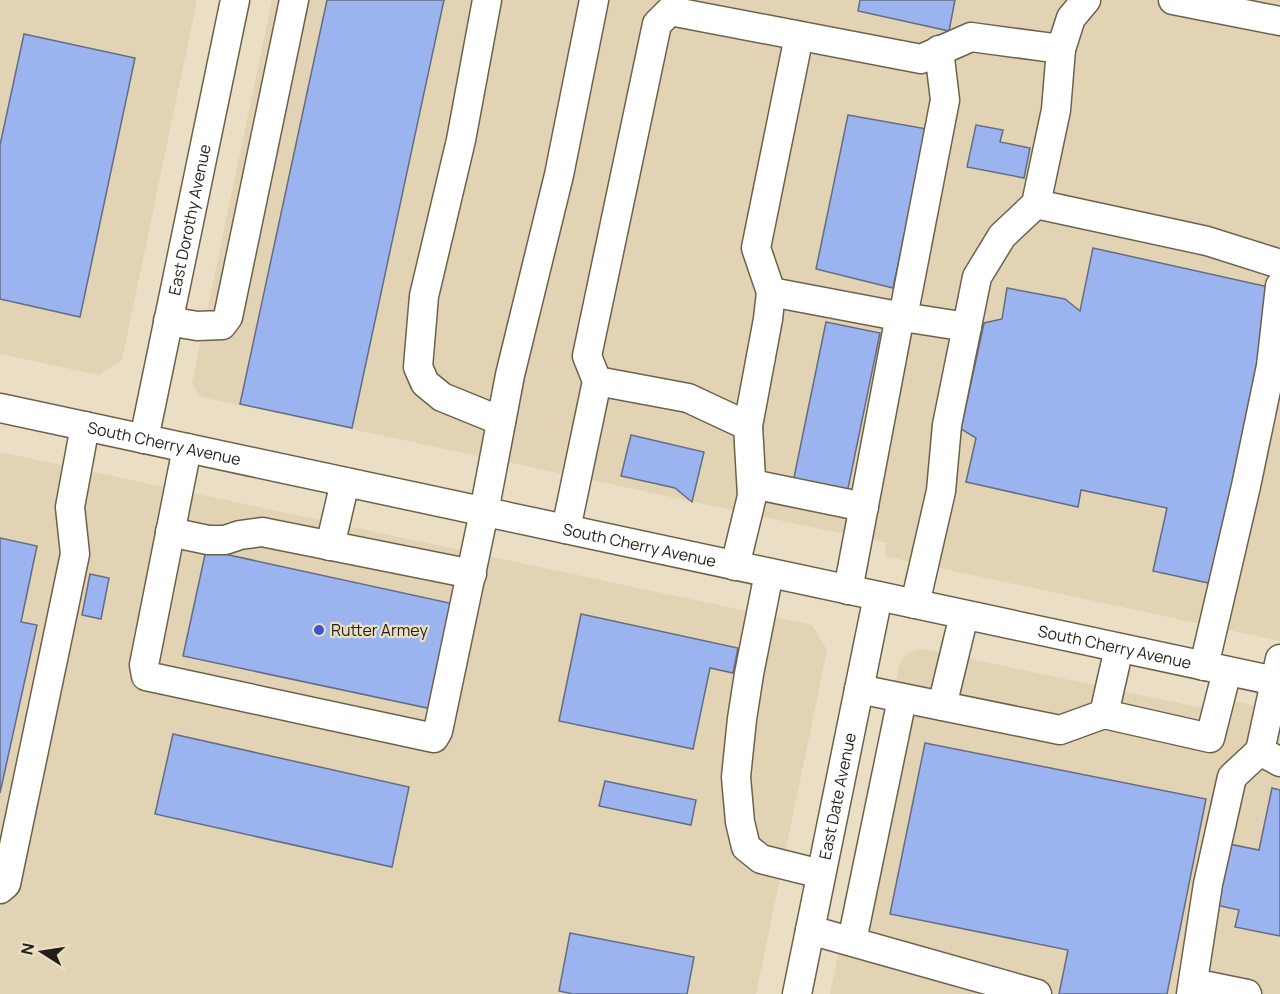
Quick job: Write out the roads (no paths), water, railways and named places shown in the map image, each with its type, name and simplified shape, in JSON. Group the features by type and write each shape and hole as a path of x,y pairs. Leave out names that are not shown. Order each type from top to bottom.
{"street":[{"name":"East Dorothy Avenue","path":"144,439 235,0"},
{"path":"168,321 197,326 222,325 228,317 294,0"},
{"path":"487,0 461,140 424,296 418,367 425,382 442,397 501,421"},
{"path":"187,448 144,664 146,676 434,738 438,731 472,574 510,375 559,175 594,0"},
{"path":"915,604 941,491 947,425 977,277 1002,236 1036,204 1056,110 1061,49 1071,18 1086,0"},
{"path":"1173,0 1280,21"},
{"path":"566,529 597,381 587,356 657,24 670,11 921,59 971,38 1061,49"},
{"path":"735,566 752,496 748,426 771,292 756,248 799,36"},
{"path":"848,590 898,326 903,317 945,100 939,50"},
{"path":"1036,204 1207,241 1280,264"},
{"path":"859,689 1060,730 1104,714 1210,738 1215,668 1246,486 1271,366 1280,286"},
{"path":"771,292 967,327"},
{"path":"597,381 688,398 748,426"},
{"name":"South Cherry Avenue","path":"0,408 1215,668 1278,674"},
{"path":"0,889 6,884 75,554 70,507 85,426"},
{"path":"330,546 345,482"},
{"path":"752,484 864,507"},
{"path":"170,532 208,540 225,540 262,532 472,574"},
{"path":"769,573 742,719 736,777 740,822 746,847 761,859 821,874"},
{"name":"East Date Avenue","path":"797,994 878,596"},
{"path":"942,706 964,615"},
{"path":"1104,714 1119,648"},
{"path":"1247,994 1192,989 1208,884 1232,777 1270,756 1278,674"},
{"path":"852,941 902,699"},
{"path":"810,930 1037,994"}],"place":[{"name":"Rutter Armey","path":"319,630"}]}
